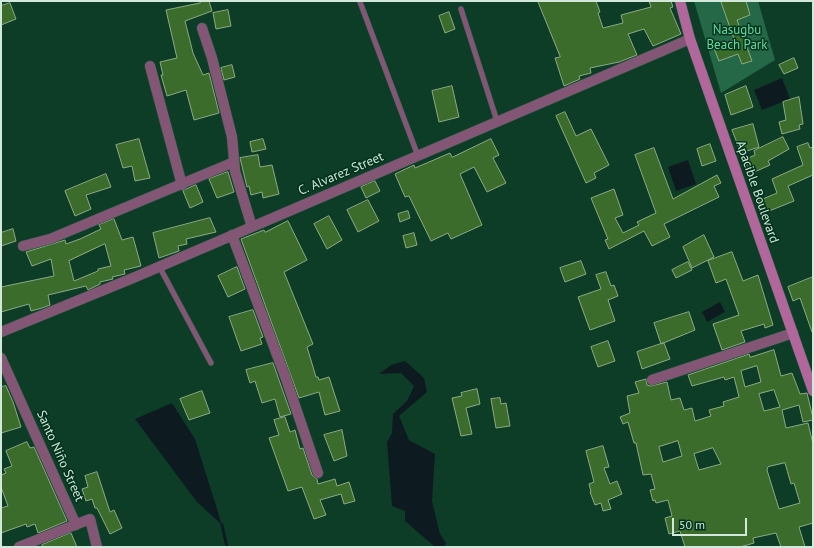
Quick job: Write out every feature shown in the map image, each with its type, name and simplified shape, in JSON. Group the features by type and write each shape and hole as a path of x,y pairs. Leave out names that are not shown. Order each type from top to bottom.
{"street":[{"name":"Apacible Boulevard","path":"680,1 690,39 813,391"},
{"path":"202,28 211,52 232,137 234,162 241,195 252,227"},
{"name":"C. Alvarez Street","path":"1,332 252,227 690,39"},
{"path":"150,66 182,185"},
{"path":"23,246 50,239 234,162"},
{"path":"232,235 285,376 318,473"},
{"path":"652,380 793,333"},
{"name":"Santo Niño Street","path":"1,358 76,525"},
{"path":"19,547 90,519 97,547"}],"lane":[{"path":"360,2 418,156"},
{"path":"461,10 497,121"},
{"path":"159,266 211,363"}],"green space":[{"name":"Nasugbu Beach Park","path":"694,1 758,1 775,60 721,93"}],"shaded area":[{"path":"782,78 790,99 762,110 754,90"},
{"path":"688,160 696,184 676,191 668,167"},
{"path":"720,302 725,312 707,322 702,312"},
{"path":"405,361 424,378 427,392 399,416 409,440 435,454 432,501 440,534 446,543 444,547 435,547 405,521 405,511 392,506 387,442 392,433 393,414 407,401 414,386 401,373 379,374 391,365"},
{"path":"172,403 195,439 222,525 197,502 135,419"}],"building":[{"path":"200,1 209,1 212,11 185,21 193,53 203,75 209,73 219,113 194,120 186,90 167,96 161,75 163,75 160,62 177,58 166,10 200,3"},
{"path":"538,1 596,1 603,28 623,23 621,15 651,7 649,1 671,1 673,7 670,8 681,34 653,46 644,29 628,34 637,55 619,62 590,68 591,73 579,76 580,79 564,86 555,58 560,57"},
{"path":"721,1 746,1 750,15 737,20 752,61 742,64 738,54 719,61 714,48 734,40"},
{"path":"10,3 16,19 1,25 1,6"},
{"path":"228,10 231,26 216,29 213,13"},
{"path":"449,12 455,29 445,33 439,16"},
{"path":"794,58 798,68 784,74 779,65"},
{"path":"232,65 235,77 224,80 221,68"},
{"path":"452,86 459,117 439,122 432,91"},
{"path":"746,86 753,107 731,115 725,95"},
{"path":"799,97 803,124 799,125 800,129 782,134 779,122 786,120 783,102"},
{"path":"565,112 576,136 591,129 609,165 594,173 596,178 586,183 556,116"},
{"path":"753,124 759,147 741,153 732,130"},
{"path":"783,137 789,149 768,161 770,165 750,174 744,160 755,155 754,151"},
{"path":"139,139 150,178 135,181 132,166 123,168 116,145"},
{"path":"263,139 266,149 252,152 250,142"},
{"path":"491,139 499,155 493,158 506,183 487,192 474,167 460,174 482,225 451,239 448,233 431,241 409,196 405,197 395,174 414,165 415,168 450,153 452,157"},
{"path":"808,143 810,148 813,147 813,175 788,186 794,201 764,213 758,201 777,193 772,179 803,165 797,147"},
{"path":"710,144 716,161 702,166 697,149"},
{"path":"654,148 673,199 717,175 721,183 714,186 719,197 664,224 670,237 652,246 644,231 609,249 605,240 608,239 591,198 614,189 623,215 615,218 623,233 639,225 637,222 656,213 635,155"},
{"path":"258,155 260,167 272,165 279,194 263,198 262,192 251,195 249,186 247,187 240,158"},
{"path":"228,172 234,192 217,198 209,179"},
{"path":"106,174 111,187 86,195 91,209 75,216 65,191"},
{"path":"375,181 380,191 366,198 361,187"},
{"path":"196,185 203,202 190,208 183,191"},
{"path":"368,200 379,221 358,232 347,210"},
{"path":"408,211 410,218 400,222 398,214"},
{"path":"329,216 342,240 327,249 314,224"},
{"path":"210,218 216,232 186,239 187,244 178,246 179,251 159,258 153,233"},
{"path":"114,219 122,240 133,237 141,266 124,270 125,274 100,282 100,284 88,290 86,286 48,295 50,305 42,308 31,311 29,304 1,312 1,287 54,276 51,259 32,266 26,252 65,240 66,244 80,239 101,229 99,225","holes":["105,244 111,266 98,269 98,271 74,281 69,261"]},
{"path":"288,221 307,260 284,272 313,344 307,347 316,377 318,377 319,380 329,377 340,411 325,415 319,392 299,398 241,239 264,230 265,232"},
{"path":"13,229 16,241 1,246 1,233"},
{"path":"414,233 417,245 406,248 403,236"},
{"path":"704,235 714,257 692,268 683,247"},
{"path":"732,252 743,281 758,275 773,325 765,328 764,324 741,331 745,342 722,350 713,324 739,315 726,279 716,283 708,261"},
{"path":"581,261 586,274 565,282 560,268"},
{"path":"688,262 692,270 676,278 672,270"},
{"path":"237,267 245,289 228,297 218,276"},
{"path":"606,272 611,286 614,285 618,296 608,300 615,321 590,330 578,297 601,289 596,275"},
{"path":"813,277 812,332 800,298 793,301 788,287"},
{"path":"253,310 263,337 260,338 262,344 241,351 229,317"},
{"path":"689,312 695,330 661,344 654,323"},
{"path":"608,341 615,361 598,367 591,347"},
{"path":"664,343 670,359 642,369 637,352"},
{"path":"774,350 781,376 792,373 800,394 807,393 813,420 803,422 799,405 782,410 786,428 808,423 813,444 813,523 799,527 805,547 781,547 776,533 753,538 754,543 740,547 685,547 680,531 669,534 665,518 672,516 668,500 656,503 655,500 653,501 650,490 655,489 651,474 643,475 636,443 634,443 628,422 623,424 620,417 630,413 627,396 639,393 635,382 646,379 647,385 651,386 667,382 671,400 680,398 684,410 692,408 695,421 711,416 709,410 724,406 723,402 739,397 734,377 725,380 724,377 692,386 688,375 749,354 750,357","holes":["757,366 761,382 745,387 741,371","774,390 780,407 764,411 759,394","678,441 682,456 663,462 659,447","713,448 721,464 699,470 694,454","785,463 791,484 794,483 800,503 779,509 767,470 768,467"]},
{"path":"273,363 291,414 280,417 275,399 262,403 255,381 250,383 246,370"},
{"path":"6,386 21,427 1,433 1,387"},
{"path":"477,389 480,404 466,408 472,434 461,436 452,398 462,396 461,393"},
{"path":"202,391 210,413 189,420 180,399"},
{"path":"500,398 501,404 506,403 510,426 496,428 491,399"},
{"path":"285,417 290,432 295,430 300,449 303,448 312,475 317,479 318,484 335,479 337,486 349,482 355,501 344,504 341,494 320,500 326,515 314,519 302,487 288,491 269,438 279,435 274,420"},
{"path":"342,430 347,456 334,461 324,435"},
{"path":"27,442 30,448 34,447 67,521 38,533 35,524 27,527 26,524 1,533 1,508 8,506 1,487 1,475 6,473 4,469 12,466 6,451"},
{"path":"603,446 609,467 604,468 610,484 617,481 622,494 608,500 611,509 603,511 601,503 595,505 590,492 589,484 594,482 586,451"},
{"path":"97,472 110,512 114,510 122,528 110,534 97,508 95,508 92,499 86,501 82,489 88,487 85,476"},
{"path":"71,533 77,547 42,547 42,545"}],"waterway":[{"path":"222,525 227,547"}]}
